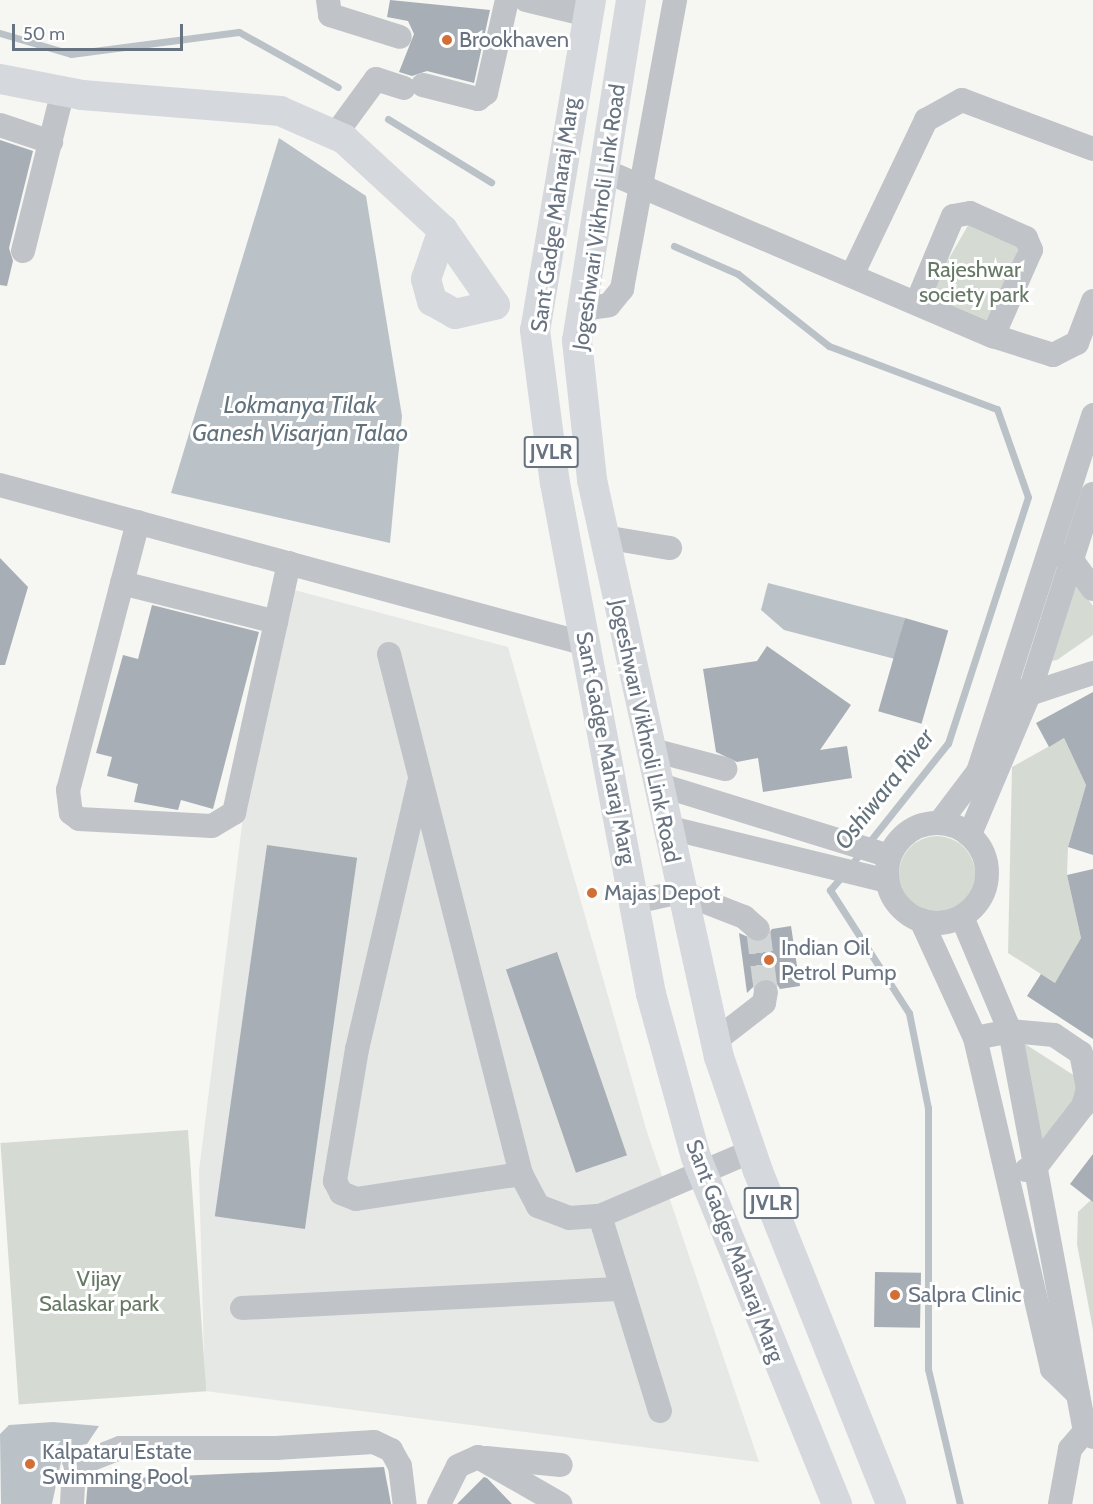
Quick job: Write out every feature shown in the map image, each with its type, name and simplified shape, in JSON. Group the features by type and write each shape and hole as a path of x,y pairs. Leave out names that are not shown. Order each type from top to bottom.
{"main road":[{"name":"Jogeshwari Vikhroli Link Road","path":"631,0 577,341 592,480 680,892 715,1041 752,1151 891,1504"},
{"name":"Sant Gadge Maharaj Marg","path":"589,8 535,330 555,483 636,902 651,994 701,1174 837,1504"},
{"path":"0,79 63,91 280,111 335,135 385,171 443,230 495,305 535,330 577,341"},
{"path":"443,230 426,279 432,301 455,314 495,305"}],"street":[{"path":"328,0 330,15 400,38"},
{"path":"335,135 375,79 403,80 478,99 486,93 507,0"},
{"path":"526,0 589,8"},
{"path":"582,309 609,305 622,289 675,0"},
{"path":"23,251 63,91"},
{"path":"854,273 926,120 962,100 1093,149"},
{"path":"0,125 51,142"},
{"path":"603,170 854,273 993,336 1053,355 1077,343 1093,302"},
{"path":"917,302 953,216 970,213 989,221 1026,238 1031,250 993,336"},
{"path":"970,834 1019,691 1060,556 1093,415"},
{"path":"0,485 586,644"},
{"path":"1060,556 1093,494"},
{"path":"138,522 68,790 72,813 79,819 212,826 226,822 239,803 289,563"},
{"path":"604,537 670,548"},
{"path":"1060,556 1093,589"},
{"path":"123,583 276,622"},
{"path":"389,654 521,1174 538,1206 569,1218 600,1216 752,1151"},
{"path":"940,822 978,772 1019,691 1093,673"},
{"path":"650,749 725,769"},
{"path":"420,777 357,1049 335,1181 341,1193 356,1199 521,1174"},
{"path":"657,784 882,854"},
{"path":"666,827 877,878 902,910 921,920 948,922 962,917 975,907 988,877 980,846 970,834 940,822 912,828 882,854 877,878"},
{"path":"636,902 680,892 744,917 758,929"},
{"path":"962,917 1010,1031 1078,1394 1089,1434 1070,1449 1060,1504"},
{"path":"921,920 975,1038 1005,1176 1052,1369 1078,1394"},
{"path":"715,1041 764,1002 766,992"},
{"path":"975,1038 1010,1031 1071,1042 1087,1069 1083,1106 1035,1168 1005,1176"},
{"path":"600,1216 660,1411"},
{"path":"243,1308 622,1288"},
{"path":"72,1504 74,1466 120,1448 276,1448 374,1442 391,1450 400,1466 405,1504"},
{"path":"478,1457 560,1504"},
{"path":"440,1504 458,1466 478,1457 561,1465"}],"shaded area":[{"path":"272,584 508,647 647,1132 759,1462 205,1391 199,1171"}],"green space":[{"name":"Rajeshwar society park","path":"970,222 1019,244 994,331 925,300"},
{"path":"1070,575 1093,606 1093,635 1057,660 1045,662"},
{"path":"1064,738 1086,785 1068,847 1067,875 1081,938 1055,983 1008,953 1012,767"},
{"path":"945,836 958,842 969,853 975,866 973,889 958,906 945,912 929,912 916,906 901,889 899,866 905,853 922,838"},
{"path":"1022,1042 1078,1078 1076,1100 1043,1143"},
{"name":"Vijay Salaskar park","path":"188,1130 206,1391 19,1404 0,1143"},
{"path":"1093,1198 1093,1330 1077,1244 1078,1212"}],"water":[{"name":"Lokmanya Tilak Ganesh Visarjan Talao","path":"279,138 366,196 402,416 390,543 171,493"},
{"path":"768,583 905,618 895,659 784,630 761,610"},
{"name":"Kalpataru Estate Swimming Pool","path":"53,1422 99,1426 87,1444 64,1448 52,1504 1,1504 0,1434 9,1425"}],"building":[{"name":"Brookhaven","path":"390,0 490,10 474,83 427,71 412,76 399,72 414,34 408,21 387,17"},
{"path":"0,140 33,151 9,248 13,261 7,286 0,285"},
{"path":"0,558 28,587 5,665 0,665"},
{"path":"152,605 259,632 213,809 181,800 178,810 134,802 138,784 107,776 112,757 96,753 123,655 138,659"},
{"path":"905,618 948,630 922,724 878,711"},
{"path":"767,646 851,705 820,750 847,746 852,778 763,792 758,758 737,762 716,752 703,669 757,661"},
{"path":"1093,692 1093,855 1068,847 1086,785 1064,738 1049,747 1036,723"},
{"path":"267,845 357,858 305,1229 215,1216"},
{"path":"1093,869 1093,1039 1027,996 1041,974 1055,983 1081,938 1067,875"},
{"name":"Indian Oil Petrol Pump","path":"791,926 800,986 780,989 775,981 762,978 747,993 739,933 762,943 772,929"},
{"path":"557,952 627,1155 576,1173 506,970"},
{"path":"1093,1154 1093,1202 1070,1184"},
{"path":"875,1272 921,1273 920,1328 874,1327"},
{"path":"384,1467 391,1504 86,1504 88,1480"},
{"path":"484,1477 487,1478 512,1504 457,1504"}],"waterway":[{"name":"Oshiwara River","path":"0,33 71,54 239,32 338,87"},
{"name":"Oshiwara River","path":"388,119 491,182"},
{"name":"Oshiwara River","path":"674,246 738,274 829,346 997,409 1028,497 948,743 850,866"},
{"name":"Oshiwara River","path":"843,875 830,890 909,1013 928,1108 928,1369 960,1504"}],"tunnel":[{"path":"758,929 766,992"}],"place":[{"name":"Brookhaven","path":"447,40"},
{"name":"Majas Depot","path":"592,893"},
{"name":"Indian Oil Petrol Pump","path":"769,960"},
{"name":"Salpra Clinic","path":"895,1295"},
{"name":"Kalpataru Estate Swimming Pool","path":"30,1464"}]}
